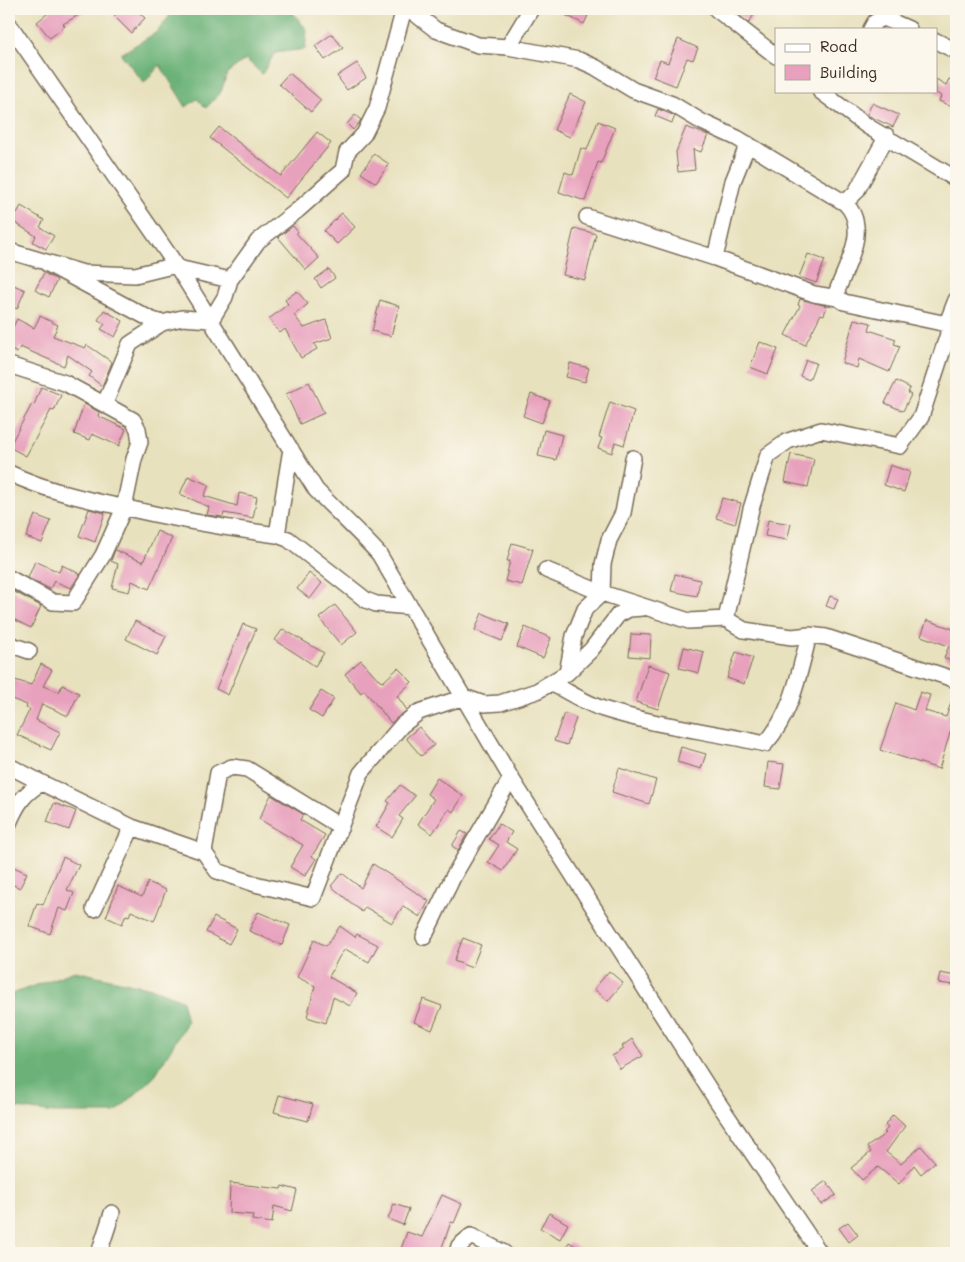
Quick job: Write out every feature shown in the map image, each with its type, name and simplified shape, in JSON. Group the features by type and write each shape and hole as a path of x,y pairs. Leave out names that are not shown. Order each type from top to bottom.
{"street":[{"path":"212,320 225,297 230,280 258,241 298,210 342,170 347,152 364,134 377,108 404,9"},
{"path":"409,9 436,30 478,45 508,47 579,60 633,90 672,104 702,122 748,144 845,203 856,219 857,230 855,242 837,291 838,298"},
{"path":"508,47 532,9"},
{"path":"716,9 775,55"},
{"path":"872,28 875,22 884,18 907,28"},
{"path":"9,24 177,266 316,490 380,554 511,778 711,1092 820,1253"},
{"path":"938,42 956,52"},
{"path":"823,92 838,97 867,126 887,136 956,179"},
{"path":"845,203 856,192 887,136"},
{"path":"715,258 732,181 748,144"},
{"path":"586,217 715,258 814,294 838,298 844,302 884,312 952,325"},
{"path":"9,251 83,273 135,276 177,266 230,280"},
{"path":"46,263 130,310 162,323"},
{"path":"726,619 751,508 768,455 788,441 820,430 900,446 921,417 952,325 956,300"},
{"path":"105,403 130,344 162,323 182,318 212,320"},
{"path":"9,365 66,383 105,403 133,420 138,429 140,442 134,459 124,508 103,555 73,603 53,602 9,578"},
{"path":"277,535 291,450"},
{"path":"567,674 574,636 585,609 602,594 603,564 609,540 623,513 633,458"},
{"path":"9,473 63,494 188,522 277,535 288,540 366,600 376,604 411,606"},
{"path":"546,570 602,594 689,621 726,619 744,630 792,638 809,635 826,637 956,680"},
{"path":"9,766 132,827 204,852 217,871 256,884 313,898 361,773 389,739 419,712 464,697 484,704 500,703 537,691 567,674 591,650 618,616 629,609 643,608"},
{"path":"551,683 601,708 675,728 765,744 780,728 797,685 809,635"},
{"path":"9,644 29,651"},
{"path":"204,852 218,774 232,767 247,769 341,827"},
{"path":"424,937 454,877 511,778"},
{"path":"9,823 17,803 28,791 42,783"},
{"path":"94,909 132,827"},
{"path":"99,1253 112,1213"},
{"path":"457,1253 459,1246 471,1236 504,1253"}],"green space":[{"path":"175,9 290,9 307,30 305,49 275,53 262,74 246,59 227,73 221,92 206,108 197,99 186,107 160,65 144,83 121,54 157,32"},
{"path":"75,971 151,988 182,1000 187,1022 154,1077 115,1113 54,1113 9,1107 9,995"}],"building":[{"path":"53,9 89,9 63,24 65,26 50,38 37,22"},
{"path":"121,9 135,9 145,18 131,33 114,16"},
{"path":"553,9 591,9 584,24"},
{"path":"731,9 757,9 749,23"},
{"path":"332,34 343,48 325,60 315,46"},
{"path":"678,39 698,48 693,60 687,58 676,86 653,77 660,60 668,63"},
{"path":"357,63 366,78 347,90 337,76"},
{"path":"289,73 321,100 311,112 279,84"},
{"path":"949,79 956,82 956,109 939,101 941,96 936,93 938,92 938,80 946,85"},
{"path":"570,94 586,102 570,137 554,130"},
{"path":"872,103 899,115 893,127 867,115"},
{"path":"658,109 675,116 672,123 655,116"},
{"path":"355,115 361,120 353,130 347,124"},
{"path":"598,121 615,128 601,163 598,162 585,201 559,192 565,172 573,175 581,148 587,150"},
{"path":"219,127 281,176 317,132 331,143 286,198 210,138"},
{"path":"686,127 708,135 701,152 693,149 695,170 678,172 676,152"},
{"path":"374,154 389,164 376,183 361,173"},
{"path":"21,206 44,220 40,227 54,236 46,249 33,242 36,236 9,219 9,209 17,213"},
{"path":"342,213 355,227 337,244 324,231"},
{"path":"293,226 298,232 296,233 319,258 306,270 278,237"},
{"path":"574,228 596,234 585,280 563,275"},
{"path":"808,254 825,260 816,283 799,277"},
{"path":"329,269 335,278 321,288 315,279"},
{"path":"44,273 57,280 49,297 35,290"},
{"path":"9,283 25,290 17,309 9,305"},
{"path":"297,291 308,304 294,315 304,328 326,320 332,338 314,344 317,349 301,358 285,329 280,333 269,319 288,304 285,300"},
{"path":"800,299 827,306 824,315 821,314 805,345 785,335 800,306 798,305"},
{"path":"380,300 399,306 391,336 372,331"},
{"path":"104,310 123,321 115,337 101,329 105,324 98,320"},
{"path":"40,316 58,325 53,336 85,348 87,345 112,362 102,386 89,376 92,372 68,355 64,366 20,347 17,353 9,349 9,335 17,319 34,328"},
{"path":"854,319 871,323 869,330 896,339 894,344 900,346 889,372 859,359 857,368 842,363"},
{"path":"760,342 778,349 768,374 750,367"},
{"path":"806,360 816,363 809,380 800,376"},
{"path":"570,363 589,368 585,382 566,377"},
{"path":"896,381 910,388 908,393 911,395 903,411 885,403"},
{"path":"309,382 324,413 300,424 286,394"},
{"path":"41,387 61,395 54,411 51,410 26,456 9,447 32,404 34,405"},
{"path":"531,394 550,401 542,423 523,416"},
{"path":"610,402 634,411 624,445 615,442 612,453 598,448 602,438 599,437"},
{"path":"84,404 99,412 98,416 126,429 119,446 92,434 90,440 74,434"},
{"path":"544,430 562,435 556,460 538,456"},
{"path":"791,454 814,459 808,487 785,482"},
{"path":"890,465 910,472 904,492 884,485"},
{"path":"188,476 209,485 204,496 237,506 239,493 257,497 253,518 224,513 223,517 207,515 209,507 180,494"},
{"path":"722,498 741,503 735,524 716,518"},
{"path":"89,509 105,513 95,542 79,536"},
{"path":"35,515 51,521 42,543 26,537"},
{"path":"768,520 791,524 787,540 765,536"},
{"path":"157,531 172,538 149,589 132,581 129,592 112,588 118,564 111,561 115,550 143,562"},
{"path":"512,543 533,549 522,585 505,581 510,561 507,561"},
{"path":"35,561 59,572 62,565 80,574 71,588 54,581 50,589 28,578"},
{"path":"309,573 322,583 310,599 297,589"},
{"path":"675,574 700,580 697,596 671,591"},
{"path":"9,589 41,606 31,628 9,617"},
{"path":"830,596 838,599 834,609 826,606"},
{"path":"335,605 357,632 341,645 319,618"},
{"path":"482,613 509,624 502,641 475,630"},
{"path":"927,620 956,630 956,663 944,658 949,646 921,636"},
{"path":"135,621 166,636 157,655 126,639"},
{"path":"243,624 256,629 228,695 216,689"},
{"path":"525,627 551,638 543,658 517,647"},
{"path":"283,629 324,653 315,666 275,640"},
{"path":"631,634 651,635 650,658 629,656"},
{"path":"684,647 704,652 699,673 679,668"},
{"path":"736,652 753,658 744,684 727,678"},
{"path":"361,660 380,681 383,682 398,668 412,682 397,696 407,710 391,723 364,690 361,693 345,674"},
{"path":"41,664 52,670 43,686 59,692 62,685 79,693 68,716 42,704 36,720 60,732 51,750 17,735 30,709 26,708 27,705 9,698 12,679 31,685"},
{"path":"648,665 670,672 658,709 636,702"},
{"path":"321,691 334,699 322,718 309,710"},
{"path":"955,691 956,721 954,720 939,769 880,750 896,703 914,710 920,692 930,695 925,711 946,717"},
{"path":"564,713 576,718 567,745 554,741"},
{"path":"419,727 434,745 421,756 406,738"},
{"path":"681,747 706,754 701,769 677,762"},
{"path":"768,762 784,764 780,789 765,787"},
{"path":"619,768 656,780 649,804 612,792"},
{"path":"437,778 463,796 453,812 449,809 432,834 418,824 434,799 427,794"},
{"path":"400,785 415,796 399,816 403,819 392,837 376,827 390,803 387,801"},
{"path":"271,795 303,814 300,820 325,835 312,856 316,859 305,876 290,867 303,845 259,819"},
{"path":"54,803 76,811 69,830 47,822"},
{"path":"499,824 512,832 506,842 517,849 503,871 488,862 499,845 489,839"},
{"path":"461,831 467,834 458,850 452,846"},
{"path":"63,857 79,865 67,890 74,893 67,911 59,908 50,934 29,926 37,903 43,905"},
{"path":"373,864 429,901 420,917 403,906 392,923 365,907 362,912 331,886 342,873 361,888"},
{"path":"9,865 27,873 20,888 9,883"},
{"path":"148,882 166,890 154,921 131,911 129,916 126,915 122,924 106,917 118,886 142,897"},
{"path":"258,912 290,925 282,945 249,931"},
{"path":"214,917 237,929 229,944 206,932"},
{"path":"340,926 355,937 357,934 378,945 369,962 345,949 339,957 329,977 357,993 350,1006 333,997 326,1023 307,1017 315,986 297,977 314,940 326,946"},
{"path":"463,938 481,945 472,968 454,961"},
{"path":"609,971 623,983 608,1001 594,989"},
{"path":"940,973 956,976 956,985 938,983"},
{"path":"423,999 442,1006 432,1030 414,1022"},
{"path":"632,1039 643,1056 620,1069 612,1056 624,1049 622,1046"},
{"path":"279,1095 313,1104 308,1121 274,1112"},
{"path":"893,1115 905,1126 886,1152 901,1164 921,1146 935,1162 921,1174 914,1165 899,1184 878,1167 862,1180 851,1168 871,1152 867,1147 886,1133 884,1132 888,1128 885,1125"},
{"path":"826,1181 836,1195 821,1205 812,1191"},
{"path":"230,1183 281,1189 282,1186 297,1190 292,1211 274,1206 272,1223 252,1220 253,1215 229,1213"},
{"path":"442,1195 462,1204 454,1223 451,1222 440,1253 413,1253 401,1249 407,1232 422,1237"},
{"path":"394,1204 409,1209 403,1225 388,1219"},
{"path":"549,1213 568,1224 560,1239 540,1228"},
{"path":"848,1222 858,1235 849,1242 839,1228"},
{"path":"569,1242 587,1253 563,1253"}]}
